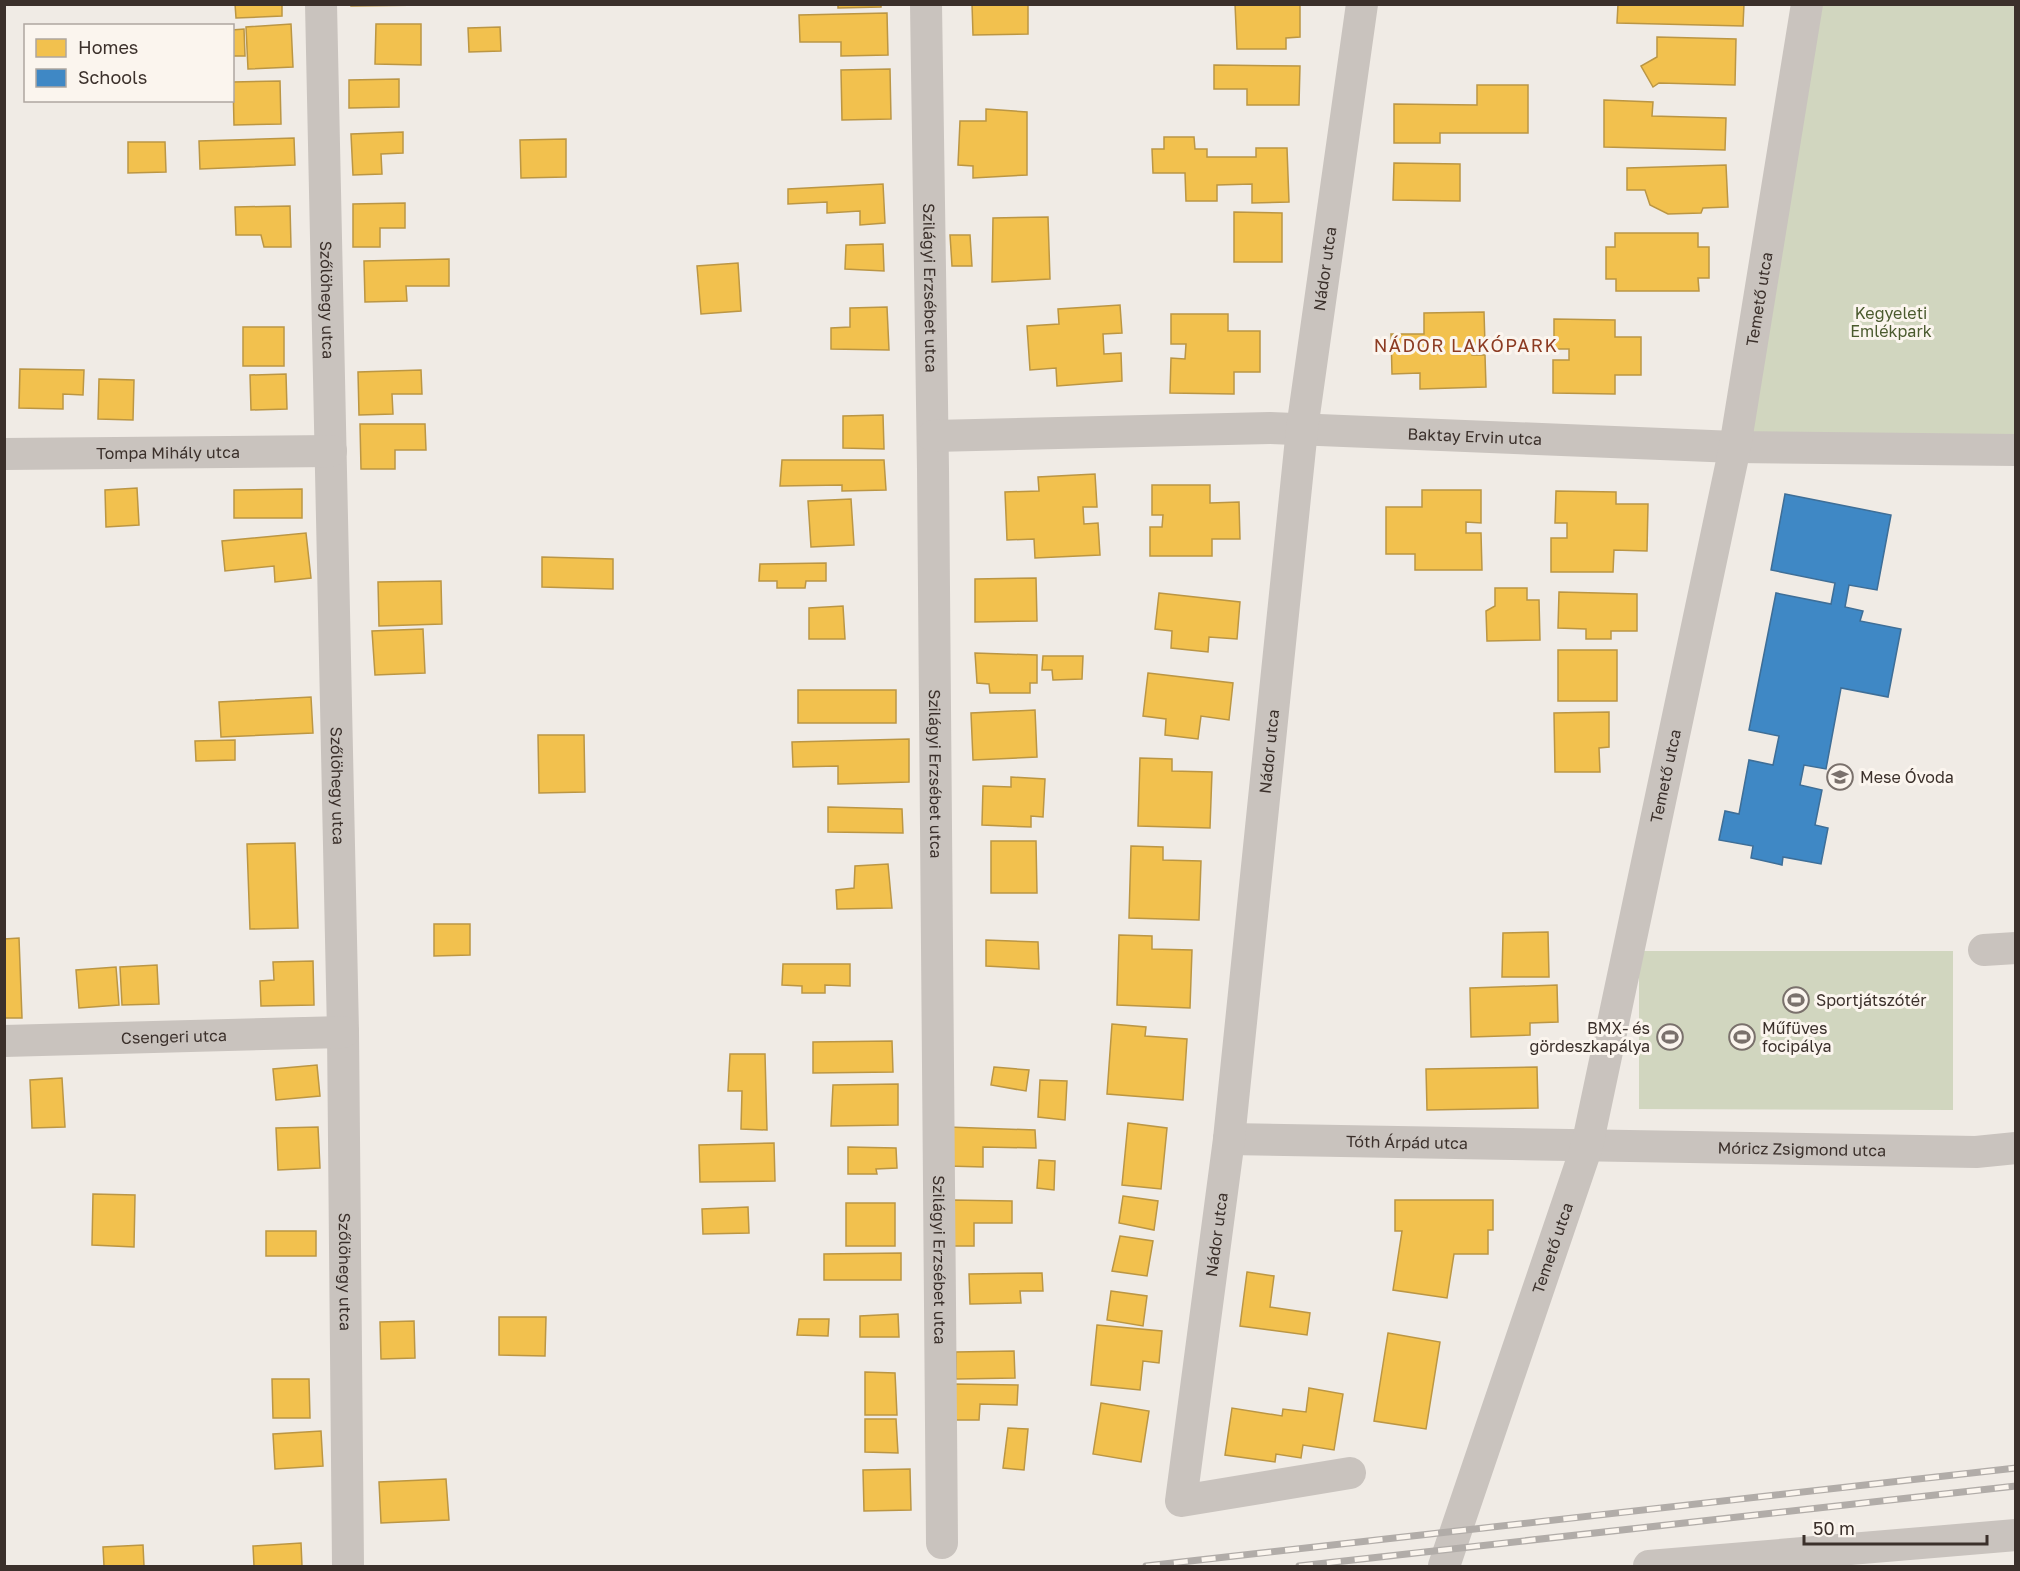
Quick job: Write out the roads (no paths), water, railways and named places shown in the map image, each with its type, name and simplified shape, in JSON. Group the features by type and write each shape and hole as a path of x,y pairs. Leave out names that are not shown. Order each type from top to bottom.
{"street":[{"name":"Szőlöhegy utca","path":"321,4 343,1032 348,1566"},
{"name":"Szilágyi Erzsébet utca","path":"926,4 933,436 942,1543"},
{"name":"Nádor utca","path":"1350,1473 1181,1501 1229,1139 1302,429 1362,4"},
{"name":"Temető utca","path":"1444,1566 1587,1146 1735,447 1807,4"},
{"name":"Baktay Ervin utca","path":"933,436 1302,429 1735,447 2016,450"},
{"name":"Tompa Mihály utca","path":"4,454 331,451"},
{"path":"1984,951 2016,948"},
{"name":"Csengeri utca","path":"4,1041 343,1032"},
{"name":"Tóth Árpád utca","path":"1229,1139 1587,1146"},
{"name":"Móricz Zsigmond utca","path":"1587,1146 1976,1152 2016,1148"},
{"path":"1649,1566 1908,1555 2016,1535"}],"railway":[{"path":"1146,1566 2016,1468"},
{"path":"1299,1566 2016,1486"}],"place":[{"name":"Mese Óvoda","path":"1840,777"},
{"name":"Sportjátszótér","path":"1796,1000"},
{"name":"BMX- és gördeszkapálya","path":"1670,1037"},
{"name":"Műfüves focipálya","path":"1742,1037"}],"district":[{"name":"NÁDOR LAKÓPARK","path":"1466,345"}],"park label":[{"name":"Kegyeleti Emlékpark","path":"1891,322"}]}
